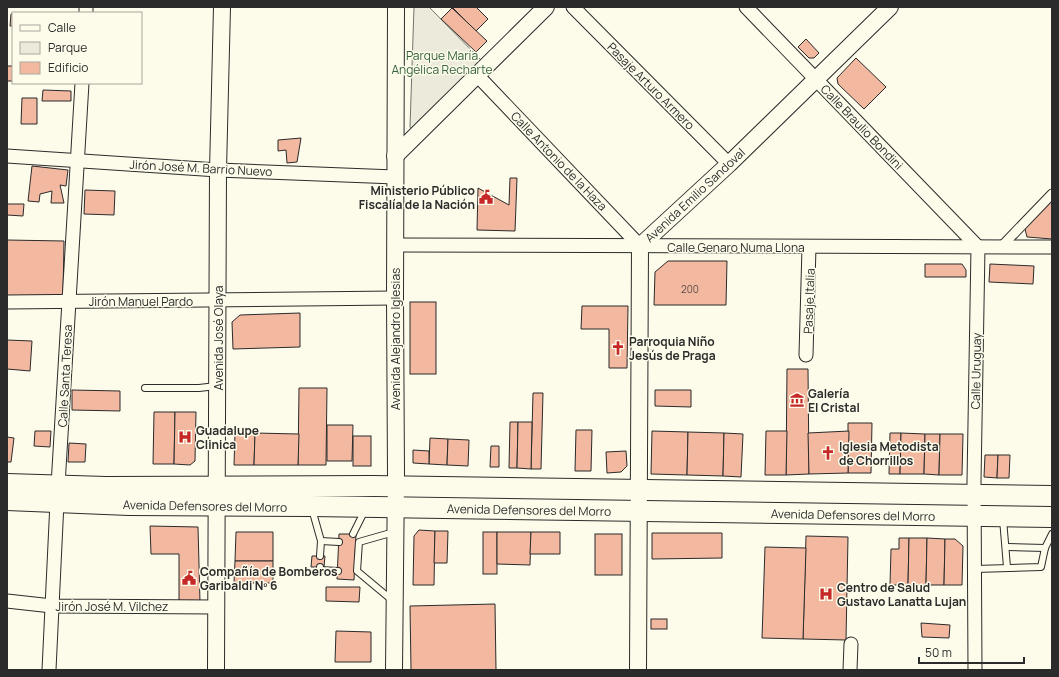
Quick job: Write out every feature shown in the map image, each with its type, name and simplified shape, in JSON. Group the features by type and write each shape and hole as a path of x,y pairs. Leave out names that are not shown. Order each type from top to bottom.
{"main road":[{"name":"Avenida Defensores del Morro","path":"7,484 58,494 217,507 311,506 1052,517"},
{"name":"Avenida Defensores del Morro","path":"7,500 58,494 217,487 396,487 1052,496"}],"street":[{"name":"Avenida José Olaya","path":"216,670 218,170 222,7"},
{"name":"Avenida Alejandro Iglesias","path":"394,670 394,508 396,487 396,7"},
{"path":"395,156 546,7"},
{"name":"Pasaje Arturo Armero","path":"573,7 729,164"},
{"name":"Calle Braulio Bondini","path":"746,7 978,247"},
{"name":"Avenida Emilio Sandoval","path":"638,670 640,246 729,164 890,7"},
{"name":"Calle Antonio de la Haza","path":"477,75 640,246"},
{"name":"Calle Santa Teresa","path":"49,670 69,302 79,161 82,84"},
{"name":"Jirón José M. Barrio Nuevo","path":"7,156 218,170 395,177"},
{"path":"1001,247 1052,194"},
{"name":"Calle Genaro Numa Llona","path":"395,245 1052,247"},
{"name":"Pasaje Italia","path":"806,355 809,247"},
{"name":"Calle Uruguay","path":"975,670 975,494 978,247"},
{"name":"Jirón Manuel Pardo","path":"7,302 395,298"},
{"name":"Jirón José M. Vilchez","path":"7,601 52,606 216,607"},
{"path":"850,670 851,644"}],"lane":[{"path":"146,388 199,388 217,386"},
{"path":"311,506 315,514 321,541 320,556"},
{"path":"353,534 367,508"},
{"path":"1003,517 1007,547 1007,567"},
{"path":"394,532 357,542 356,571 394,602"},
{"path":"975,569 1042,567 1045,548 1052,534"},
{"path":"321,541 339,542"},
{"path":"1007,547 1045,548"},
{"path":"320,567 320,570 338,571"}],"green space":[{"name":"Parque María Angélica Recharte","path":"414,7 429,7 484,63 412,130 410,127"}],"building":[{"path":"452,7 476,7 488,19 476,31"},
{"path":"452,8 487,41 476,52 441,19"},
{"path":"11,14 12,14 12,26 10,26"},
{"path":"806,39 819,53 814,58 809,58 798,47"},
{"path":"856,58 886,87 864,109 838,84 837,78"},
{"path":"7,66 12,66 12,81 7,81"},
{"path":"43,90 71,91 71,101 42,101"},
{"path":"22,98 37,98 37,124 21,124"},
{"path":"301,138 297,162 287,163 286,150 278,151 278,140"},
{"path":"32,166 68,170 66,186 60,185 64,203 51,203 52,191 40,194 39,202 28,201"},
{"name":"Ministerio Público Fiscalía de la Nación","path":"510,178 517,178 515,231 477,230 478,188 509,205"},
{"path":"85,190 115,191 114,215 84,214"},
{"path":"1052,200 1052,239 1027,237 1025,229"},
{"path":"7,204 24,204 23,216 7,215"},
{"path":"7,240 64,241 63,297 7,296"},
{"path":"668,261 727,261 726,305 654,305 655,272"},
{"path":"925,264 962,264 966,270 966,277 925,277"},
{"path":"990,264 1034,266 1033,284 989,282"},
{"path":"410,302 436,302 436,374 410,374"},
{"name":"Parroquia Niño Jesús de Praga","path":"582,306 628,306 627,368 609,368 609,329 581,329"},
{"path":"300,313 300,347 233,349 232,322 240,315"},
{"path":"7,340 32,341 30,371 7,369"},
{"name":"Galería El Cristal","path":"787,369 808,369 809,474 786,475"},
{"path":"299,388 327,388 326,465 298,465"},
{"path":"72,390 120,391 120,411 72,410"},
{"path":"655,390 691,390 691,407 655,406"},
{"path":"533,393 543,393 541,469 531,469"},
{"path":"154,412 175,412 174,464 153,464"},
{"name":"Guadalupe Clinica","path":"175,412 196,412 195,461 190,465 174,464"},
{"path":"510,422 518,422 517,468 509,468"},
{"path":"518,422 532,422 531,469 517,468"},
{"path":"848,423 872,423 871,473 848,473"},
{"path":"327,425 353,425 352,461 327,461"},
{"path":"576,430 592,430 591,471 575,471"},
{"path":"35,431 51,431 50,447 34,446"},
{"path":"652,431 688,432 687,475 651,474"},
{"path":"766,431 787,431 786,475 765,475"},
{"name":"Iglesia Metodista de Chorrillos","path":"849,431 848,473 809,474 808,433"},
{"path":"688,432 724,433 723,476 687,475"},
{"path":"235,433 255,433 254,465 234,465"},
{"path":"255,433 299,434 298,465 254,465"},
{"path":"724,433 743,434 741,477 723,476"},
{"path":"890,433 901,433 900,474 889,474"},
{"path":"901,433 925,434 924,474 900,474"},
{"path":"925,434 940,434 939,475 924,474"},
{"path":"940,434 963,434 962,475 939,475"},
{"path":"353,436 371,436 371,466 353,466"},
{"path":"7,437 14,438 11,462 7,462"},
{"path":"430,438 448,439 447,465 429,464"},
{"path":"448,439 469,440 468,466 447,465"},
{"path":"69,443 86,444 85,462 68,462"},
{"path":"491,446 499,446 499,467 490,467"},
{"path":"413,450 429,451 429,464 413,463"},
{"path":"626,451 627,466 621,472 607,473 606,452"},
{"path":"985,455 998,455 997,478 984,477"},
{"path":"998,455 1010,455 1009,478 997,478"},
{"name":"Compañía de Bomberos Garibaldi Nº 6","path":"150,526 198,527 200,602 179,602 179,554 151,554"},
{"path":"419,530 435,531 434,585 413,585 414,536"},
{"path":"435,531 448,531 447,563 434,563"},
{"path":"236,532 273,532 273,561 235,561"},
{"path":"483,532 497,532 497,574 483,574"},
{"path":"497,532 531,532 530,565 497,564"},
{"path":"531,532 560,532 560,554 530,554"},
{"path":"652,533 722,533 722,558 652,559"},
{"path":"339,534 356,534 354,580 337,579"},
{"path":"595,534 622,534 622,575 595,575"},
{"name":"Centro de Salud Gustavo Lanatta Lujan","path":"806,536 848,537 846,640 803,639"},
{"path":"899,538 909,538 908,585 890,585 891,549 899,549"},
{"path":"909,538 927,538 926,585 908,585"},
{"path":"927,538 945,539 944,585 926,585"},
{"path":"945,539 955,539 963,546 962,585 944,585"},
{"path":"765,547 806,548 803,639 762,638"},
{"path":"312,556 325,556 324,567 311,567"},
{"path":"235,561 273,561 273,583 234,583"},
{"path":"326,587 360,587 359,602 326,601"},
{"path":"495,604 496,670 411,670 410,606"},
{"path":"651,619 667,619 667,629 651,629"},
{"path":"921,623 950,625 949,638 922,637"},
{"path":"336,631 371,632 371,662 335,662"}],"place":[{"name":"Ministerio Público Fiscalía de la Nación","path":"486,197"},
{"name":"Parroquia Niño Jesús de Praga","path":"618,348"},
{"name":"Galería El Cristal","path":"797,400"},
{"name":"Guadalupe Clinica","path":"185,437"},
{"name":"Iglesia Metodista de Chorrillos","path":"828,453"},
{"name":"Compañía de Bomberos Garibaldi Nº 6","path":"189,578"},
{"name":"Centro de Salud Gustavo Lanatta Lujan","path":"826,594"}]}
